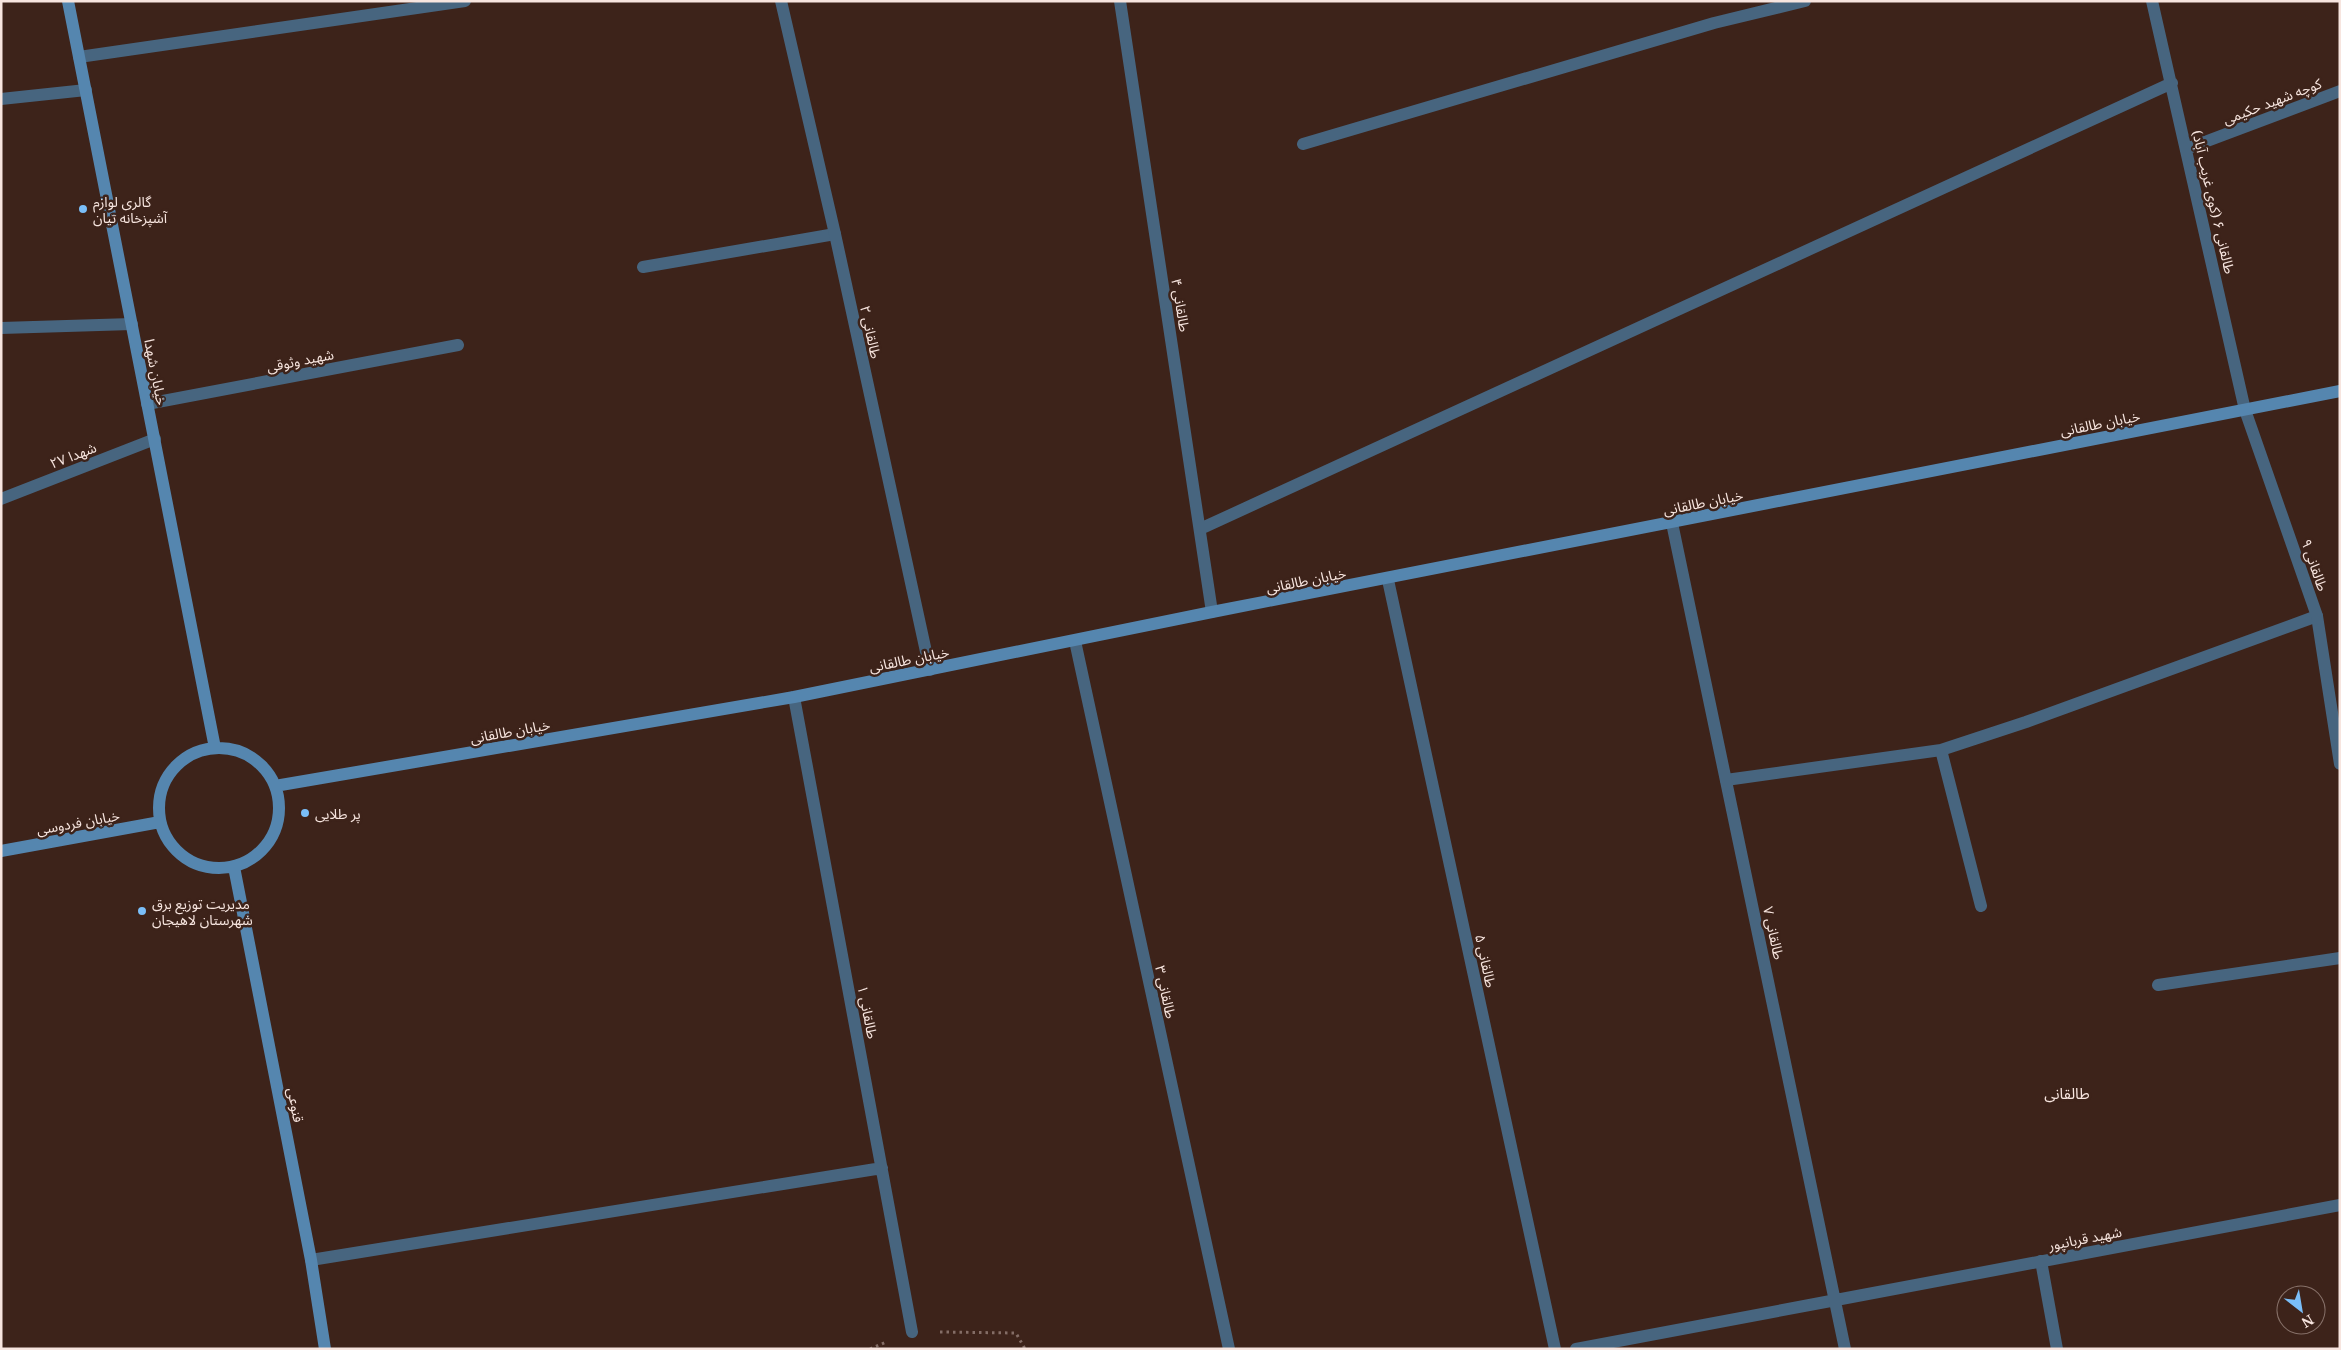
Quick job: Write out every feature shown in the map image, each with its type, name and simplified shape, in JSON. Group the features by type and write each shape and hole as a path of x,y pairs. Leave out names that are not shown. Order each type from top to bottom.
{"main road":[{"name":"خیابان شهدا","path":"68,1 215,748"},
{"name":"خیابان طالقانی","path":"275,786 794,698 1212,612 1388,580 2340,391"},
{"path":"215,748 234,750 251,757 265,770 275,786 280,804 278,822 271,838 260,852 246,863 234,867 210,868 193,863 178,853 166,839 160,822 158,802 165,782 177,765 194,753 215,748"},
{"name":"خیابان فردوسی","path":"1,851 160,822"},
{"name":"قنوعی","path":"234,867 311,1260 325,1349"}],"street":[{"path":"79,57 465,1"},
{"name":"طالقانی ۲","path":"781,1 930,670"},
{"name":"طالقانی ۴","path":"1120,1 1212,612"},
{"path":"1303,144 1714,23 1804,1"},
{"name":"طالقانی ۶ (کوی غریب آباد)","path":"2152,1 2172,83 2244,410"},
{"path":"1200,529 2172,83"},
{"path":"1,99 86,90"},
{"name":"کوچه شهید حکیمی","path":"2186,150 2340,91"},
{"path":"643,267 834,234"},
{"path":"1,328 132,324"},
{"name":"شهید وثوقی","path":"147,404 458,345"},
{"name":"طالقانی ۹","path":"2244,410 2317,616 2339,756"},
{"name":"۲۷ شهدا","path":"1,498 155,439"},
{"name":"طالقانی ۷","path":"1672,523 1845,1349"},
{"name":"طالقانی ۵","path":"1388,580 1554,1349"},
{"path":"1726,780 1941,750 2026,722 2317,616"},
{"name":"طالقانی ۳","path":"1075,641 1229,1349"},
{"name":"طالقانی ۱","path":"794,698 912,1332"},
{"path":"1941,750 1981,906"},
{"path":"2158,985 2340,958"},
{"path":"311,1260 882,1168"},
{"name":"شهید قربانپور","path":"1576,1349 2340,1205"},
{"path":"2041,1261 2057,1349"}],"path":[{"path":"870,1349 912,1332 1016,1333 1026,1349"}],"place":[{"name":"گالری لوازم آشپزخانه تیان","path":"83,209"},
{"name":"پر طلایی","path":"305,813"},
{"name":"مدیریت توزیع برق شهرستان لاهیجان","path":"142,911"}],"district":[{"name":"طالقانی","path":"2067,1093"}]}
